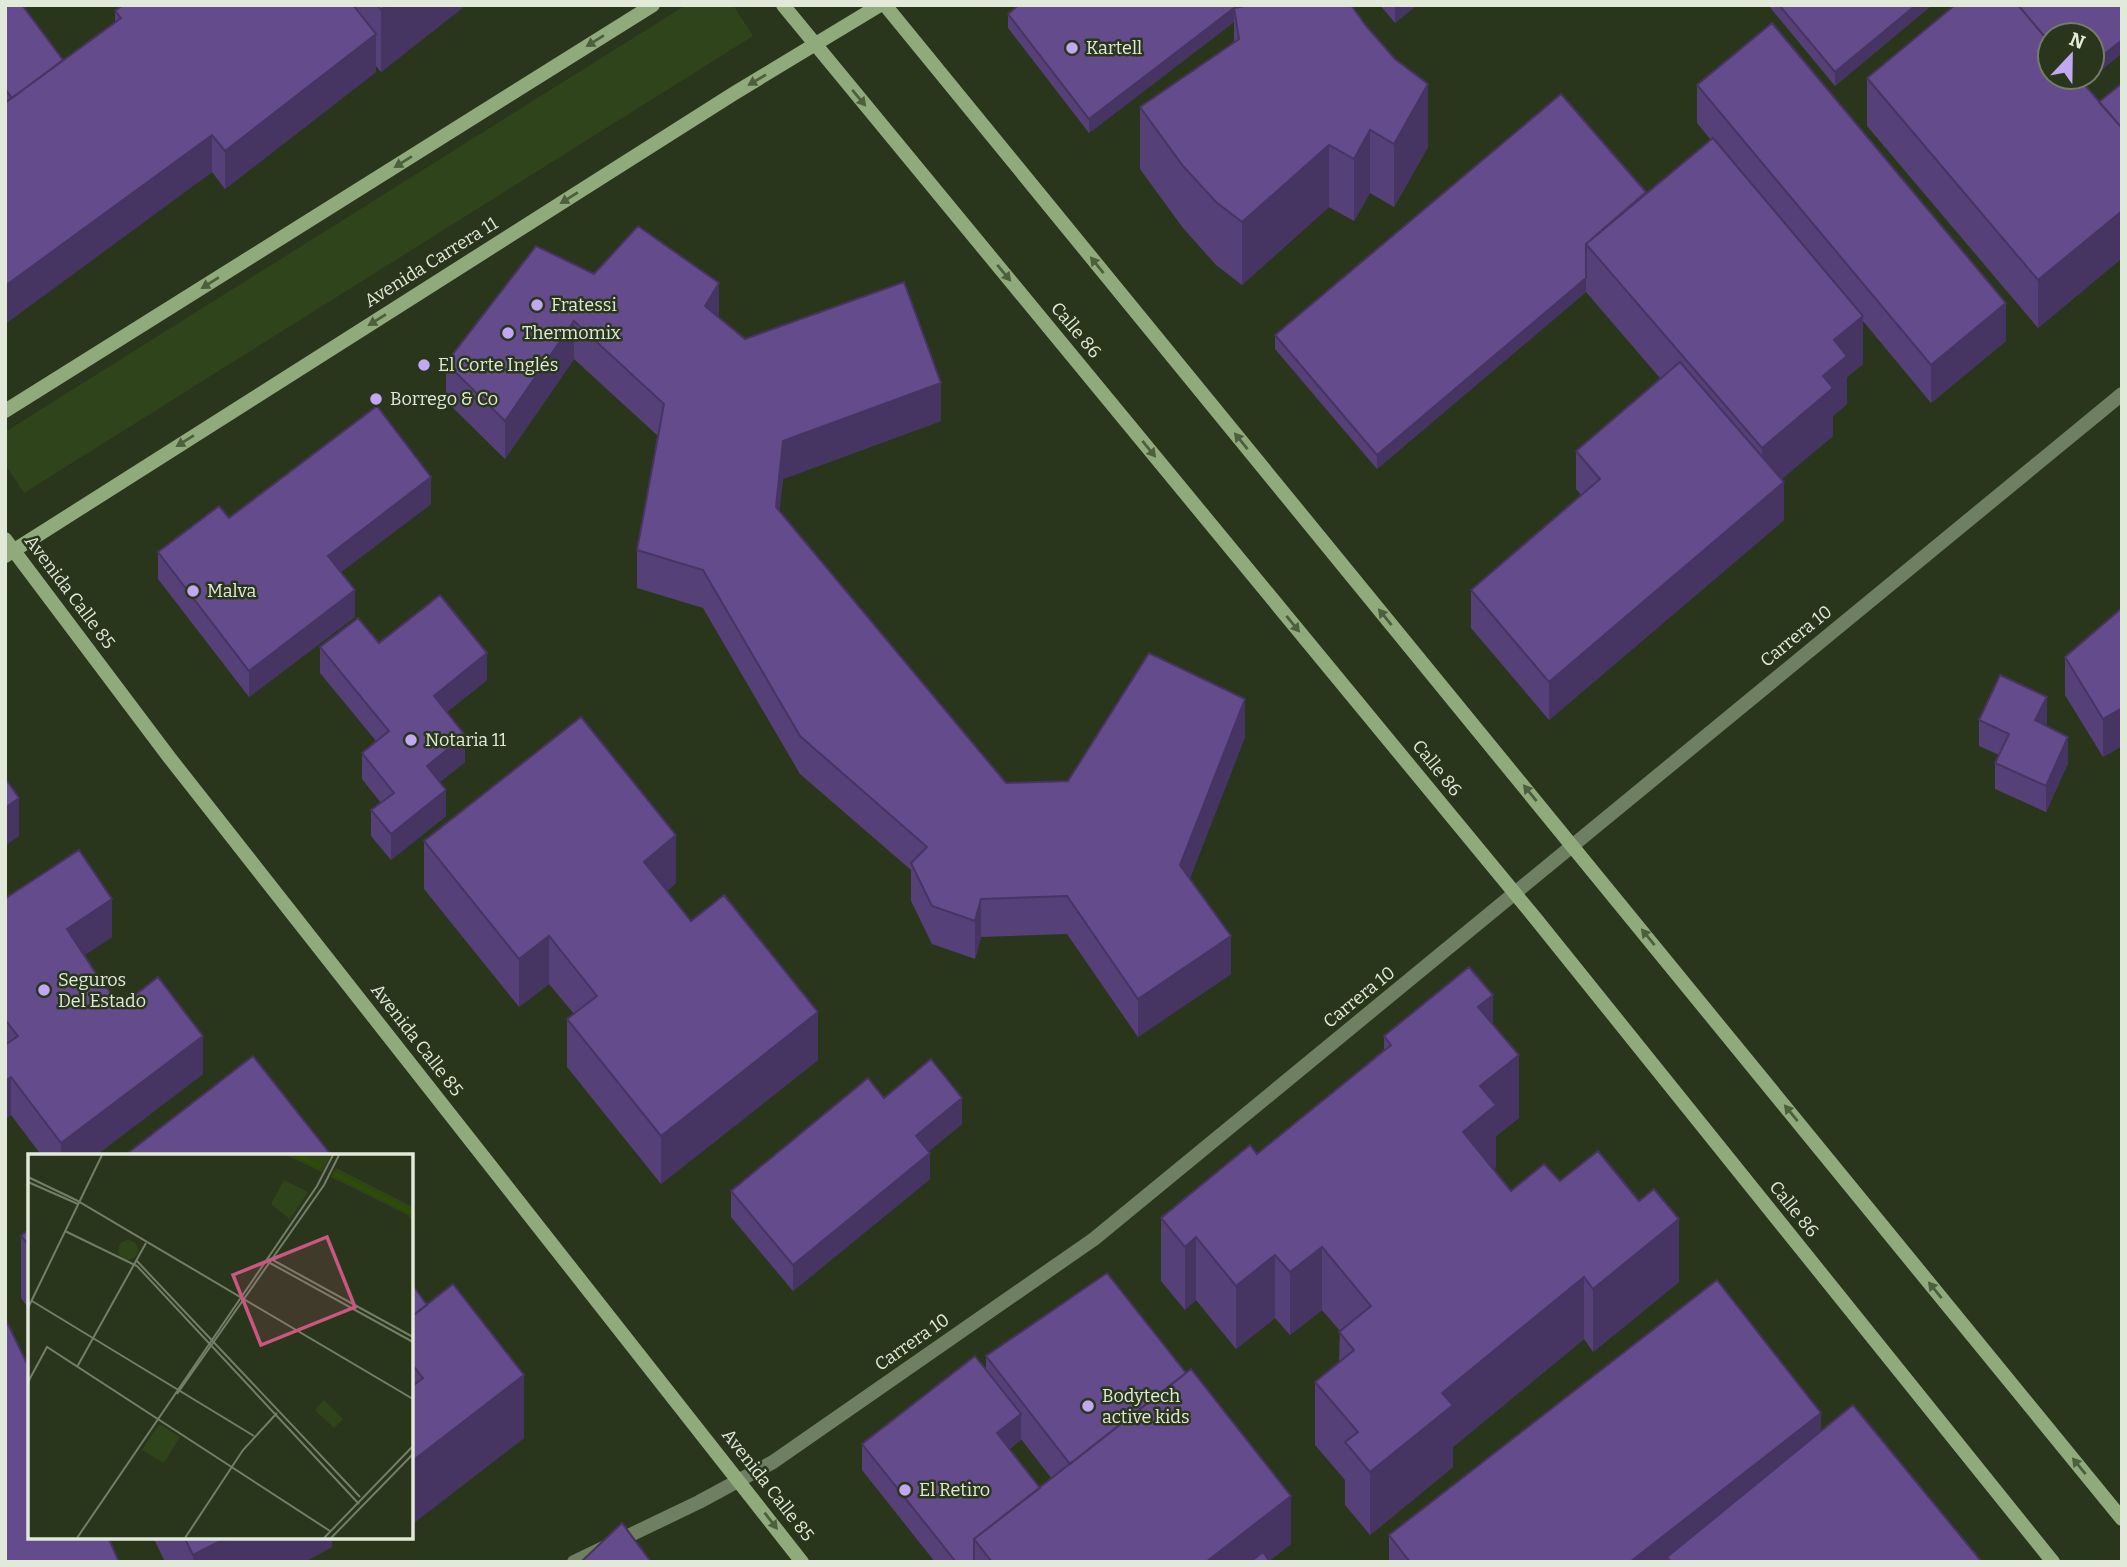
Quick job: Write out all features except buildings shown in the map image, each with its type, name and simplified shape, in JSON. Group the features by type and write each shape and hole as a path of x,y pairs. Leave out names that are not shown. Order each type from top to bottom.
{"street":[{"path":"5,411 653,5"},
{"name":"Calle 86","path":"783,5 1515,893 2053,1562"},
{"path":"883,5 2122,1519"},
{"name":"Avenida Carrera 11","path":"8,548 733,94 883,5"},
{"name":"Carrera 10","path":"574,1562 699,1503 773,1462 1094,1238 2122,394"},
{"name":"Avenida Calle 85","path":"8,548 169,757 803,1562"}],"green space":[{"path":"686,5 733,5 753,36 24,493 5,464 5,432"}],"place":[{"name":"Kartell","path":"1072,48"},
{"name":"Fratessi","path":"537,305"},
{"name":"Thermomix","path":"508,333"},
{"name":"El Corte Inglés","path":"424,365"},
{"name":"Borrego & Co","path":"376,399"},
{"name":"Malva","path":"193,591"},
{"name":"Notaria 11","path":"411,740"},
{"name":"Seguros Del Estado","path":"44,990"},
{"name":"Bodytech active kids","path":"1088,1406"},
{"name":"El Retiro","path":"905,1490"}]}
